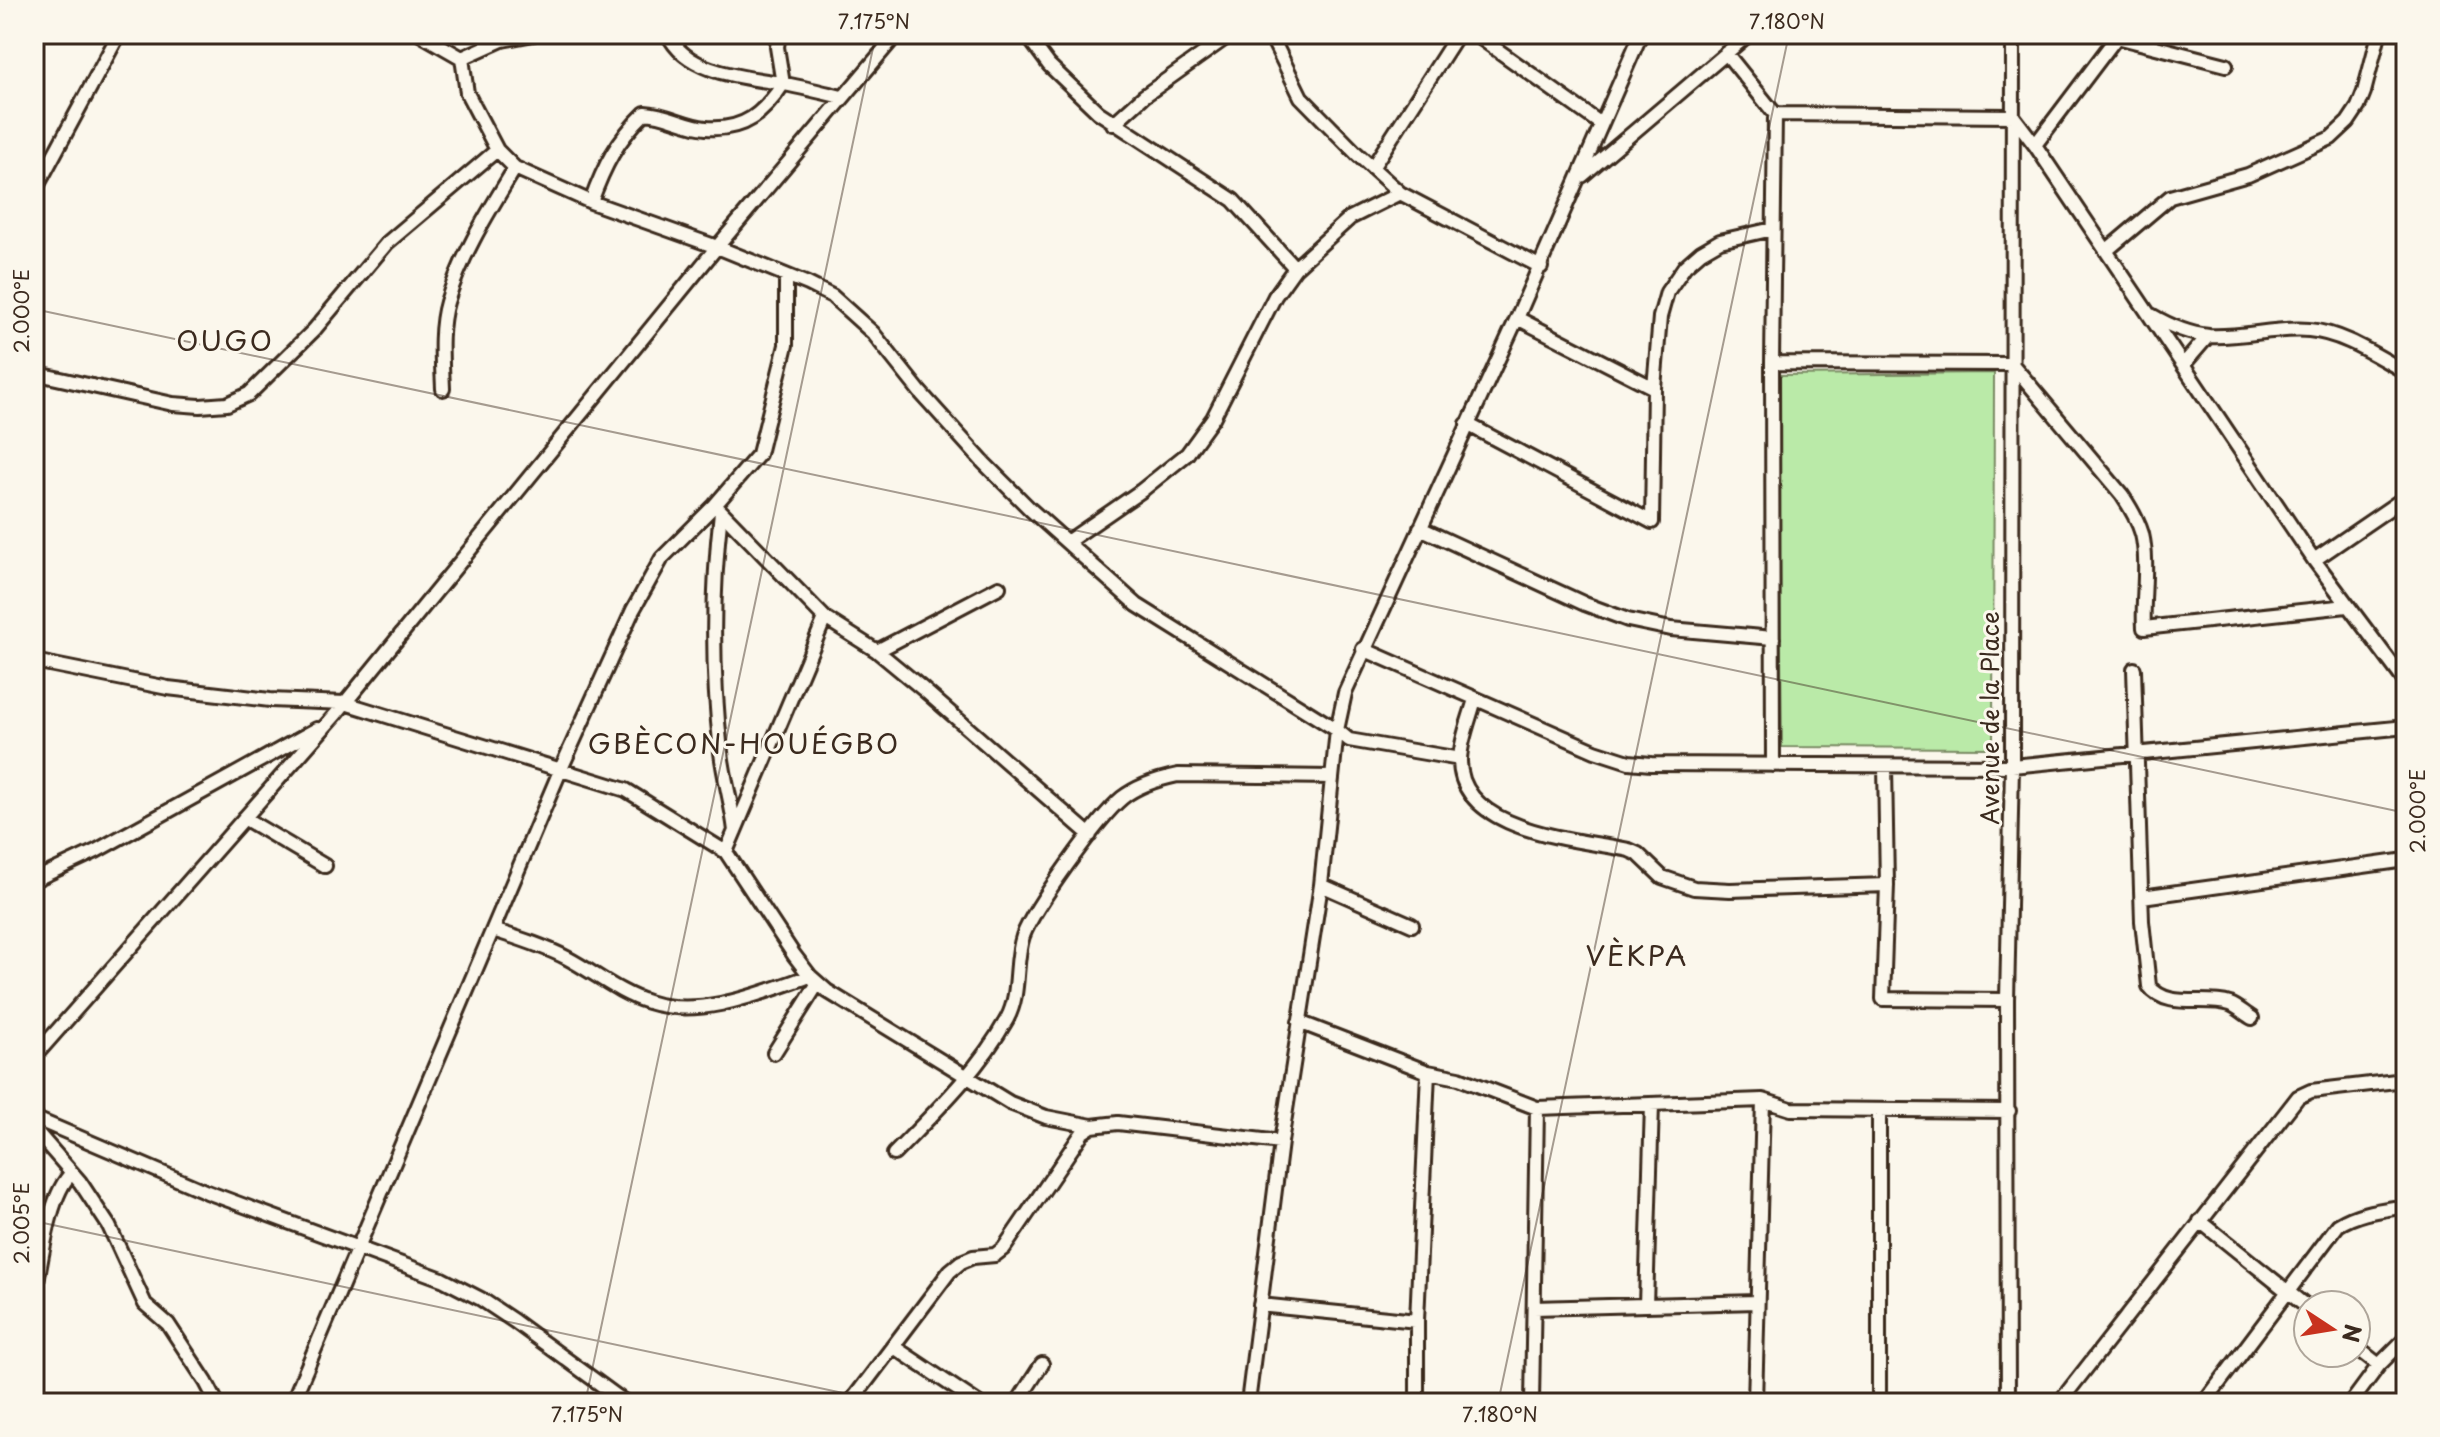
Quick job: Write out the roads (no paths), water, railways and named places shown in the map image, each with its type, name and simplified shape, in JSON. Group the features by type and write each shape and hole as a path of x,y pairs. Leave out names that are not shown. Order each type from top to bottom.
{"street":[{"path":"34,192 119,34"},
{"path":"420,34 462,58"},
{"path":"462,58 502,40 534,34"},
{"path":"668,34 674,45 702,66 842,97"},
{"path":"591,202 605,163 633,124 645,113 706,128 739,124 754,118 770,105 783,84 777,47 779,34"},
{"path":"34,1057 345,703 717,247 897,34"},
{"path":"1026,34 1049,65 1113,124 1233,200 1295,268"},
{"path":"1113,124 1144,96 1231,34"},
{"path":"1270,34 1301,97 1400,193 1541,267"},
{"path":"1372,168 1458,34"},
{"path":"1475,34 1601,124"},
{"path":"1248,1403 1281,1142 1321,885 1337,730 1345,693 1541,267 1641,34"},
{"path":"1580,178 1749,34"},
{"name":"Avenue de la Place","path":"2008,1403 2007,1000 2012,766 2013,34"},
{"path":"2106,251 2170,197 2248,175 2331,138 2358,107 2379,34"},
{"path":"2035,145 2118,36 2226,65"},
{"path":"1726,53 1775,114 1773,765"},
{"path":"462,58 467,93 497,150 515,168 591,202 717,247 832,296 873,333 920,392 984,463 1031,510 1153,618 1353,741 1460,759"},
{"path":"1775,114 2013,116 2314,560 2406,683"},
{"path":"34,373 173,404 227,404 249,394 314,330 387,243 497,150"},
{"path":"443,389 442,343 447,304 469,244 515,168"},
{"path":"1067,542 1134,497 1187,454 1213,418 1275,296 1295,268 1350,218 1400,193"},
{"path":"1467,424 1652,522 1654,388 1662,304 1673,281 1701,252 1720,241 1773,229"},
{"path":"292,1403 560,771 650,577 676,542 718,508 751,466 764,441 786,345 786,275"},
{"path":"2148,313 2171,326 2208,336 2309,330 2349,341 2406,372"},
{"path":"1517,318 1654,388"},
{"path":"2183,365 2208,336"},
{"path":"1772,363 2012,364 2122,495 2134,515 2142,534 2144,555 2144,628 2347,606"},
{"path":"2314,560 2406,497"},
{"path":"718,508 825,618 877,651 1090,835"},
{"path":"718,508 718,713 724,774 735,831"},
{"path":"1420,528 1585,604 1628,620 1671,629 1773,638"},
{"path":"877,651 999,587"},
{"path":"726,852 825,618"},
{"path":"1363,649 1595,751 1629,762 1651,764 2012,766 2406,727"},
{"path":"34,661 168,688 270,700 345,703 626,790 726,852 814,980 849,1006 1028,1111 1092,1126 1118,1123 1281,1142"},
{"path":"2134,669 2145,965 2149,986 2165,999 2231,1005 2252,1018"},
{"path":"1475,699 1460,759 1467,785 1476,800 1503,821 1553,835 1629,850 1638,854 1662,877 1683,885 1730,890 1887,885"},
{"path":"34,880 96,851 326,725"},
{"path":"1885,766 1887,885 1883,999 2007,1000"},
{"path":"894,1154 968,1078 1012,1007 1019,953 1030,921 1090,835 1125,796 1165,778 1190,774 1332,777"},
{"path":"244,818 325,866"},
{"path":"2142,897 2406,860"},
{"path":"1321,885 1412,925"},
{"path":"493,930 567,958 609,984 651,1003 675,1006 725,1003 814,980"},
{"path":"774,1053 814,980"},
{"path":"1299,1022 1428,1072 1459,1078 1537,1108 1763,1100 1791,1109 2009,1111"},
{"path":"1417,1403 1417,1321 1428,1072"},
{"path":"2059,1403 2298,1097 2311,1091 2396,1081"},
{"path":"1755,1403 1763,1100"},
{"path":"1646,1305 1652,1104"},
{"path":"1532,1403 1537,1108"},
{"path":"1879,1111 1879,1403"},
{"path":"34,1118 207,1192 442,1279 481,1299 626,1403"},
{"path":"850,1403 950,1271 961,1262 973,1257 995,1255 1004,1248 1074,1143 1092,1126"},
{"path":"34,1129 72,1173 109,1226 145,1304 168,1324 217,1403"},
{"path":"34,1299 55,1199 64,1180 72,1173"},
{"path":"2204,1403 2338,1225 2359,1214 2394,1208"},
{"path":"2200,1221 2292,1296"},
{"path":"1534,1308 1757,1302"},
{"path":"1260,1305 1417,1321"},
{"path":"2351,1403 2379,1365 2406,1338"},
{"path":"894,1347 978,1403"},
{"path":"2372,1360 2379,1365"},
{"path":"1017,1403 1042,1364"},
{"path":"34,1385 34,1403"}],"district":[{"name":"OUGO","path":"225,339"},
{"name":"GBÈCON-HOUÉGBO","path":"744,742"},
{"name":"VÈKPA","path":"1637,954"}]}
